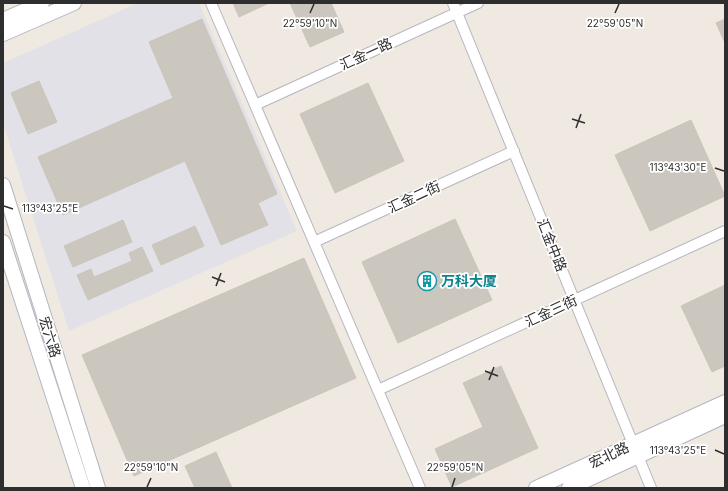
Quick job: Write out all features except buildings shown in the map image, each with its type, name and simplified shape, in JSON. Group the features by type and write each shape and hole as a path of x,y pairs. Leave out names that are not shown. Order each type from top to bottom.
{"street":[{"path":"3,20 42,3"},
{"path":"3,34 74,3"},
{"path":"211,3 420,488"},
{"name":"汇金一路","path":"255,105 455,8 478,3"},
{"name":"汇金中路","path":"455,8 651,488"},
{"name":"汇金二街","path":"314,242 514,151"},
{"name":"宏六路","path":"3,185 98,488"},
{"name":"汇金三街","path":"378,390 725,231"},
{"name":"宏六路","path":"3,242 83,488"},
{"name":"宏北路","path":"569,488 725,402"},
{"name":"宏北路","path":"536,488 725,416"}],"shaded area":[{"path":"138,3 199,3 297,231 69,331 3,123 3,63"}],"place":[{"name":"万科大厦","path":"427,281"}]}
